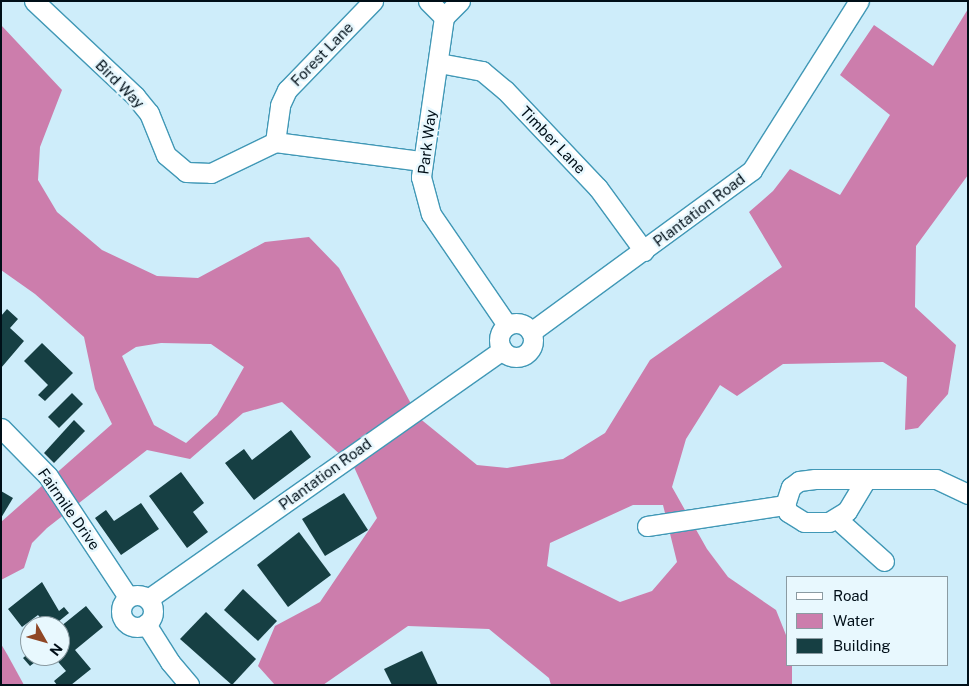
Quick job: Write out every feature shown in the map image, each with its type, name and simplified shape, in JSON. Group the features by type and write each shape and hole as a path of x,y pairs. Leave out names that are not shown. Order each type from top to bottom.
{"street":[{"name":"Bird Way","path":"34,1 135,96 149,113 166,155 186,172 211,174 275,142"},
{"name":"Forest Lane","path":"275,142 280,105 288,90 373,1"},
{"path":"428,1 444,17 460,1"},
{"name":"Plantation Road","path":"531,332 752,170 859,1"},
{"name":"Park Way","path":"444,17 439,63 422,161 421,177 431,214 507,325"},
{"name":"Timber Lane","path":"439,63 482,71 505,90 598,188 644,251"},
{"path":"275,142 422,161"},
{"path":"520,323 531,332 532,344 525,354 512,357 502,350 501,332 507,325 520,323"},
{"name":"Plantation Road","path":"148,599 502,350"},
{"name":"Fairmile Drive","path":"1,428 48,476 75,514 128,597"},
{"path":"865,481 847,511 837,519 821,524 804,522 788,512 785,505 786,493 799,481 936,479 968,494"},
{"path":"656,526 698,521 785,505"},
{"path":"837,519 884,561"},
{"path":"138,594 148,599 152,615 146,624 135,627 125,622 121,610 128,597 138,594"},
{"path":"146,624 170,662 189,685"}],"water":[{"path":"968,9 968,175 916,246 915,307 956,345 948,394 918,428 905,430 907,377 883,362 783,364 737,396 720,385 686,439 672,487 707,549 728,577 776,610 786,635 786,666 792,666 792,685 551,685 549,678 489,629 408,626 323,685 275,685 258,666 275,626 320,602 377,518 354,467 282,402 243,413 190,459 147,450 47,528 32,543 24,568 1,580 1,522 112,424 95,389 84,337 35,294 1,270 1,25 62,90 40,147 38,180 57,212 102,250 157,276 198,278 265,242 309,237 339,268 418,417 477,465 507,468 563,459 605,433 650,360 782,267 749,212 773,191 790,169 840,195 890,115 840,75 874,25 933,66","holes":["161,343 211,344 244,367 217,415 186,443 154,425 122,356 136,347","633,505 663,505 677,562 652,591 620,602 547,566 550,543"]},
{"path":"1,644 7,654 24,685 1,685"}],"building":[{"path":"7,309 18,319 10,328 24,341 1,368 1,316"},
{"path":"42,343 73,373 45,401 38,395 48,385 24,361"},
{"path":"72,393 83,404 59,428 48,417"},
{"path":"74,420 85,431 54,463 44,453"},
{"path":"291,430 311,457 254,500 225,463 244,449 252,460"},
{"path":"181,472 204,503 193,512 208,532 187,548 149,496"},
{"path":"1,491 13,498 1,518"},
{"path":"344,493 368,530 325,556 302,519"},
{"path":"141,503 159,529 121,555 95,518 106,510 114,521"},
{"path":"299,532 331,575 288,607 257,565"},
{"path":"42,582 59,611 64,607 69,613 65,616 20,616 20,624 8,609"},
{"path":"243,589 277,621 258,641 224,610"},
{"path":"86,606 103,627 75,650 91,669 71,685 57,685 54,681 66,671 62,666 70,666 70,619"},
{"path":"206,612 256,659 232,685 180,639"},
{"path":"422,651 438,685 392,685 384,669"}]}
